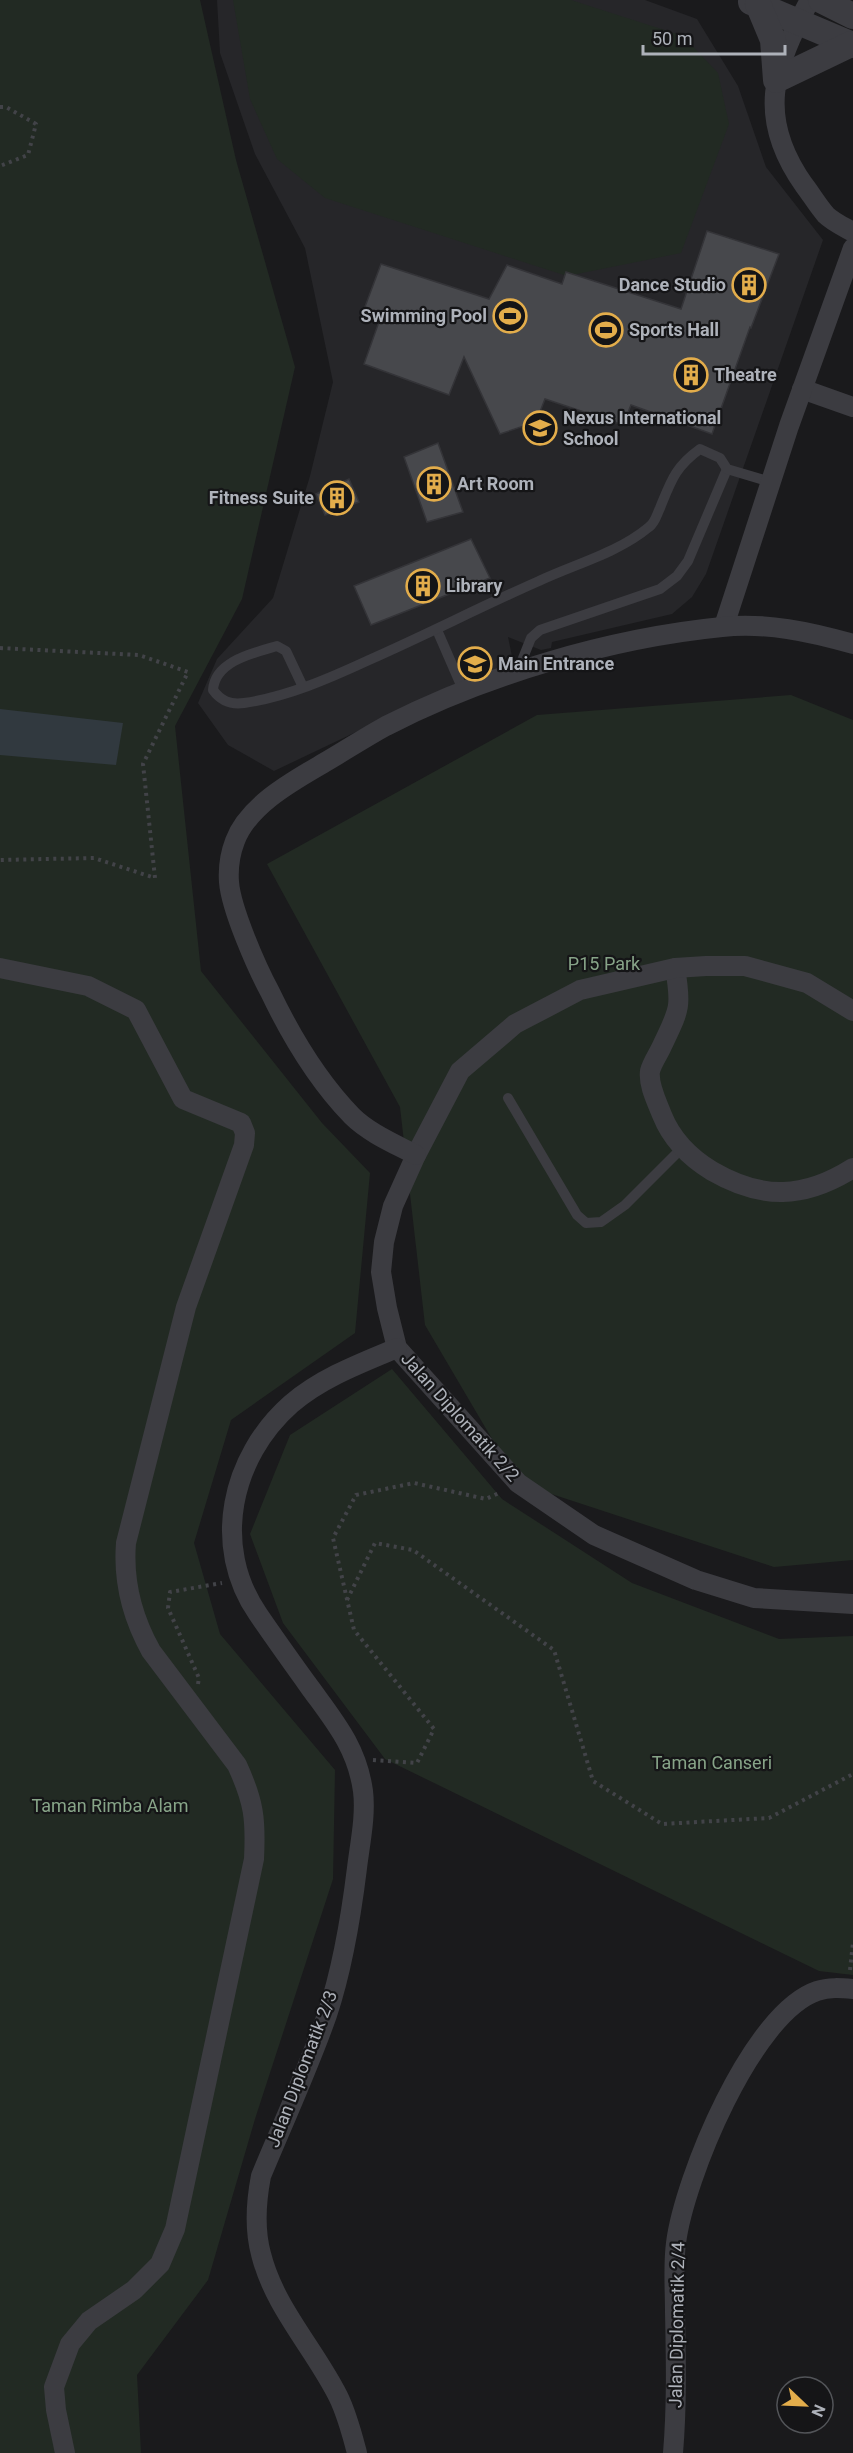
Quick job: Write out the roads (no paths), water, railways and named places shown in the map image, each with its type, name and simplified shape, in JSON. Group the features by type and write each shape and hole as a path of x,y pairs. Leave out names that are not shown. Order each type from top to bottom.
{"street":[{"path":"821,0 853,16"},
{"path":"752,2 804,11 852,44"},
{"path":"752,2 773,40 776,80 773,113 778,134 793,169 827,216 853,232"},
{"path":"776,80 804,11"},
{"path":"776,80 852,44"},
{"path":"724,626 802,389 853,248"},
{"path":"802,389 853,407"},
{"path":"416,1155 382,1137 354,1117 301,1049 267,987 237,912 229,884 230,858 236,837 253,813 292,782 386,726 464,692 517,673 610,645 724,626 788,628 853,644"},
{"name":"Jalan Diplomatik 2/2","path":"853,1011 807,983 763,970 745,966 675,968 580,990 515,1024 460,1071 416,1155 393,1206 384,1242 381,1272 397,1348 518,1483 594,1535 696,1580 754,1598 853,1604"},
{"path":"0,968 88,986 136,1010 183,1099 241,1123 245,1133 244,1145 186,1307 126,1543 124,1566 140,1632 151,1651 237,1765 247,1786 254,1808 254,1859 170,2245 160,2264 149,2276 134,2290 89,2321 69,2344 54,2387 56,2410 65,2453"},
{"path":"675,968 680,993 679,1011 650,1071 657,1104 665,1123 681,1149 733,1183 757,1191 807,1190 853,1168"},
{"name":"Jalan Diplomatik 2/3","path":"357,2453 338,2396 273,2288 261,2254 256,2226 256,2202 261,2176 327,2015 346,1941 362,1832 363,1792 355,1758 343,1731 256,1611 240,1579 234,1552 233,1507 240,1476 251,1452 272,1424 292,1403 336,1374 397,1348"},
{"name":"Jalan Diplomatik 2/4","path":"672,2453 676,2411 675,2244 683,2208 698,2162 748,2061 773,2023 816,1992 836,1987 851,1989"}],"lane":[{"path":"303,687 286,651 277,646 227,665 218,672 213,690 218,698 229,703 242,703 303,687 337,675 537,581 613,549 652,526 672,479 683,461 700,449 720,458 727,468 771,482"},
{"path":"517,673 531,638 540,630 660,589 677,576 688,561 727,468"},
{"path":"436,630 464,692"},
{"path":"508,1098 577,1215 586,1223 601,1222 625,1204 681,1149"}],"place":[{"name":"Dance Studio","path":"749,285"},
{"name":"Swimming Pool","path":"510,316"},
{"name":"Sports Hall","path":"606,330"},
{"name":"Theatre","path":"691,375"},
{"name":"Nexus International School","path":"540,428"},
{"name":"Art Room","path":"434,484"},
{"name":"Fitness Suite","path":"337,498"},
{"name":"Library","path":"423,586"},
{"name":"Main Entrance","path":"475,664"}],"park label":[{"name":"P15 Park","path":"604,964"},
{"name":"Taman Canseri","path":"712,1763"},
{"name":"Taman Rimba Alam","path":"110,1806"}]}
